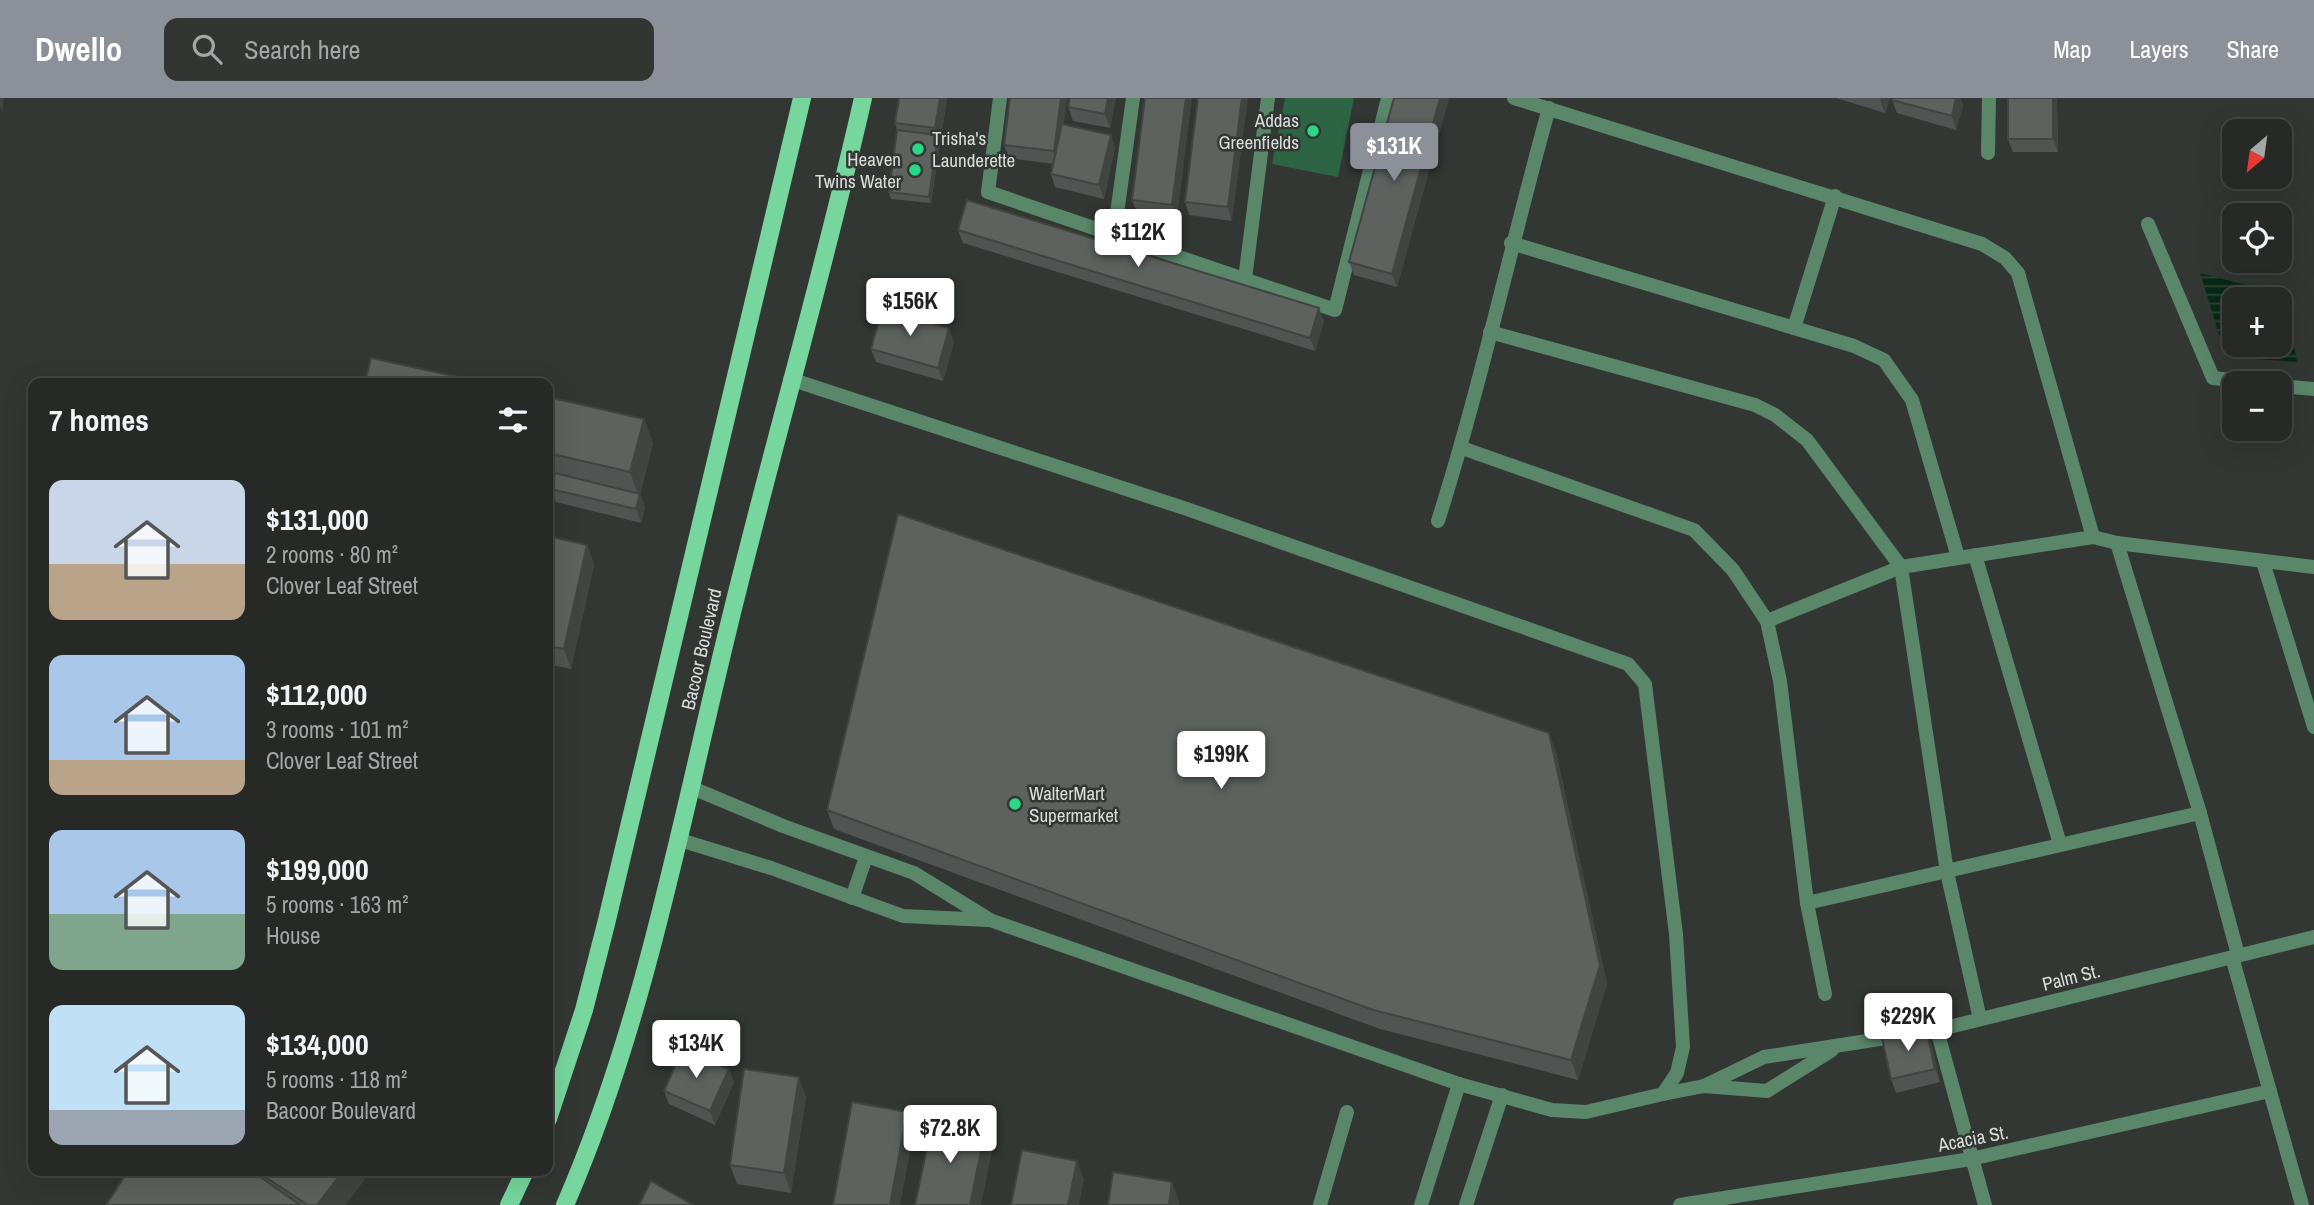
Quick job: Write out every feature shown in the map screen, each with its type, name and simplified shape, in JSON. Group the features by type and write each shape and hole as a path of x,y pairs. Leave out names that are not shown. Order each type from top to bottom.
{"main road":[{"name":"Bacoor Boulevard","path":"553,1103 583,1010 606,924 802,98"},
{"name":"Bacoor Boulevard","path":"565,1205 588,1152 630,1023 790,379 844,182 863,98"},
{"path":"509,1205 523,1176"}],"street":[{"path":"1000,98 988,192 1335,310 1388,98"},
{"path":"1114,235 1133,98"},
{"path":"1245,279 1268,98"},
{"path":"1514,98 1835,195 1982,244 2005,258 2018,273 2093,537"},
{"path":"1988,153 1989,98"},
{"path":"1438,521 1462,448 1511,243 1549,108"},
{"path":"1794,328 1835,195"},
{"path":"2148,224 2213,378 2222,379"},
{"path":"1511,243 1854,346 1884,360 1912,400 1958,557"},
{"path":"1490,332 1755,405 1775,415 1807,440 1900,567 1947,872 1980,1019"},
{"path":"790,379 1184,508 1628,664 1645,684 1676,934 1683,1047 1677,1073 1663,1094"},
{"path":"2292,387 2314,389"},
{"path":"1462,448 1694,530 1734,570 1767,621 1780,681 1807,903 1825,994"},
{"path":"1767,621 1900,567 2093,537 2117,543 2314,567"},
{"path":"2117,543 2200,813 2270,1091 2302,1205"},
{"path":"1975,555 2060,844"},
{"path":"2263,562 2314,727"},
{"path":"690,788 914,873 989,920 1459,1084 1552,1110 1586,1112 1704,1086 1767,1091 1836,1047"},
{"path":"1807,903 2200,813"},
{"path":"677,839 903,916 989,920"},
{"path":"852,898 866,857"},
{"name":"Palm St.","path":"1704,1086 1764,1057 1937,1030 2314,937"},
{"path":"1937,1030 1985,1205"},
{"path":"1421,1205 1459,1084"},
{"name":"Acacia St.","path":"1680,1205 1971,1159 2270,1091"},
{"path":"1466,1205 1502,1095"},
{"path":"1320,1205 1346,1112"}],"shaded area":[{"name":"Addas Greenfields","path":"1285,98 1354,98 1338,177 1272,164"},
{"path":"2200,273 2254,287 2222,287 2222,344"},
{"path":"2292,334 2297,362 2226,357 2292,357"}],"building":[{"path":"899,98 940,98 935,128 895,123"},
{"path":"1010,98 1061,98 1054,151 1004,145"},
{"path":"1070,98 1108,98 1105,114 1068,107"},
{"path":"1145,98 1186,98 1172,205 1132,200"},
{"path":"1198,98 1242,98 1228,207 1185,202"},
{"path":"1394,98 1440,98 1392,274 1349,262"},
{"path":"1956,98 1952,116 1892,100"},
{"path":"2008,98 2053,98 2053,139 2008,139"},
{"path":"1062,124 1111,135 1099,185 1051,174"},
{"path":"897,130 938,135 929,197 889,192"},
{"path":"967,200 1319,308 1310,338 958,230"},
{"path":"882,309 949,328 938,368 871,349"},
{"path":"371,358 462,378 366,378"},
{"path":"553,398 644,419 630,472 553,454"},
{"path":"555,473 640,494 636,509 553,489"},
{"path":"898,514 1549,733 1600,965 1571,1060 1373,1010 827,810"},
{"path":"553,537 587,545 564,649 553,647"},
{"path":"1926,1028 1935,1069 1891,1079 1882,1038"},
{"path":"683,1048 729,1069 710,1111 664,1091"},
{"path":"744,1069 799,1077 784,1173 730,1165"},
{"path":"852,1102 907,1112 890,1205 833,1205"},
{"path":"933,1120 985,1131 970,1205 915,1205"},
{"path":"1022,1150 1077,1161 1068,1205 1011,1205"},
{"path":"1113,1172 1172,1182 1169,1205 1108,1205"},
{"path":"125,1176 259,1176 300,1205 106,1205"},
{"path":"264,1176 339,1176 317,1205 308,1205"},
{"path":"651,1181 693,1205 639,1205"}],"place":[{"name":"Addas Greenfields","path":"1313,131"},
{"name":"Trisha's Launderette","path":"918,149"},
{"name":"Heaven Twins Water","path":"915,170"},
{"name":"WalterMart Supermarket","path":"1015,804"}]}
